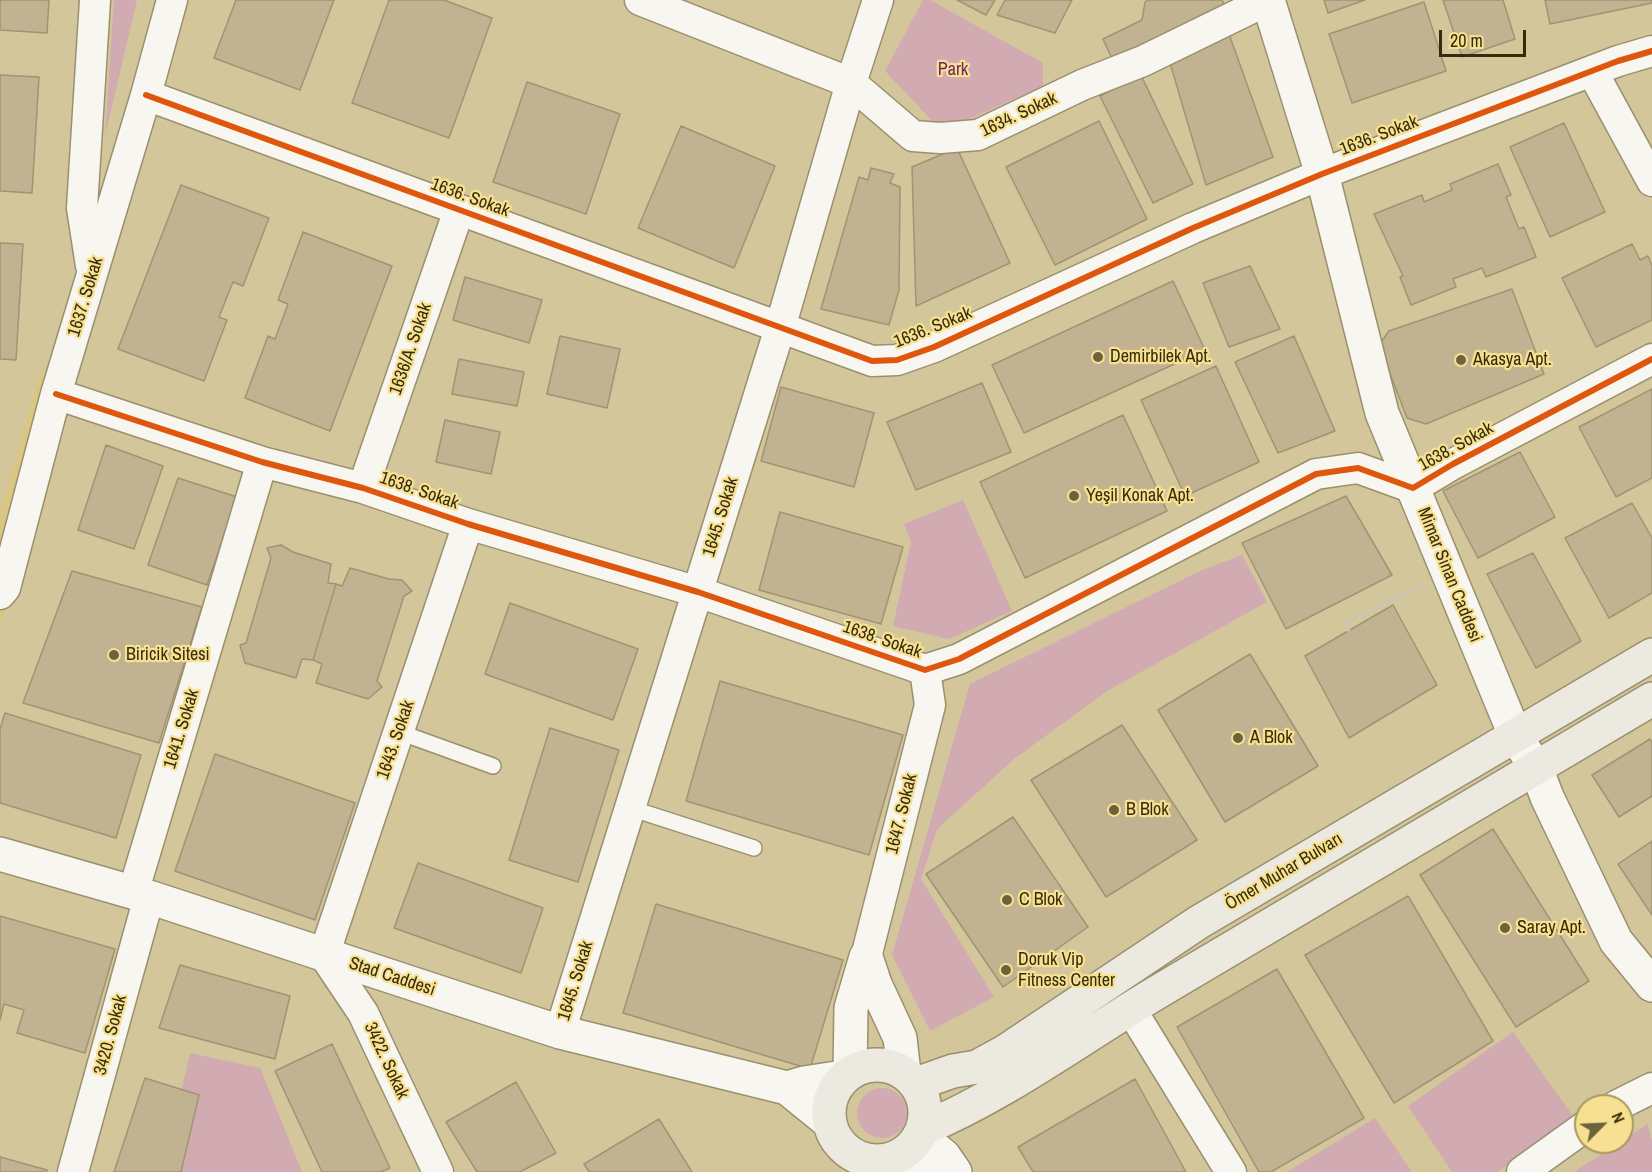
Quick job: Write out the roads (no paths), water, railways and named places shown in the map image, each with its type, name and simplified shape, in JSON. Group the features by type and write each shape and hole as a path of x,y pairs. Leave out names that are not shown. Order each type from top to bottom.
{"main road":[{"name":"Ömer Muhar Bulvarı","path":"910,1078 977,1067 1006,1051 1199,922 1652,655"},
{"path":"832,1130 845,1150 859,1159 874,1162 905,1154 949,1118 1002,1089 1130,1008 1652,699"},
{"path":"834,1172 829,1106 833,1091 847,1075 857,1068 873,1065 889,1066 910,1078 923,1098 926,1114 905,1154"}],"street":[{"path":"92,277 82,208 95,0"},
{"name":"1637. Sokak","path":"0,594 5,588 56,394 146,95 172,0"},
{"name":"1634. Sokak","path":"640,0 851,83 913,136 940,138 978,135 1082,85 1143,61 1268,0"},
{"name":"1645. Sokak","path":"560,1032 780,328 851,83 878,0"},
{"name":"Mimar Sinan Caddesi","path":"1268,0 1322,174 1382,413 1515,735 1536,768 1546,797 1616,941 1652,985"},
{"name":"1636. Sokak","path":"146,95 872,361 897,360 934,347 1193,228 1322,174 1592,71 1652,51"},
{"path":"1592,71 1652,181"},
{"name":"1636/A. Sokak","path":"363,488 459,210"},
{"name":"1638. Sokak","path":"56,394 262,462 363,488 468,524 698,592 925,670 958,659 1316,474 1358,468 1413,488 1453,464 1652,358"},
{"name":"1641. Sokak","path":"141,895 262,462"},
{"name":"1643. Sokak","path":"324,955 468,524"},
{"name":"1647. Sokak","path":"866,957 930,705 925,670"},
{"name":"Stad Caddesi","path":"0,854 141,895 560,1032 787,1088"},
{"name":"3420. Sokak","path":"73,1172 141,895"},
{"name":"3422. Sokak","path":"324,955 363,1013 438,1172"},
{"path":"787,1088 847,1075 851,1008 866,957"},
{"path":"866,957 875,984 900,1038 910,1078"},
{"path":"1130,1008 1231,1172"},
{"path":"787,1088 832,1130"},
{"path":"1634,1097 1652,1088"},
{"path":"1522,1172 1574,1135"},
{"path":"905,1154 944,1156 955,1172"}],"lane":[{"path":"399,732 493,766"},
{"path":"630,808 754,848"}],"place":[{"name":"Demirbilek Apt.","path":"1098,357"},
{"name":"Akasya Apt.","path":"1461,360"},
{"name":"Yeşil Konak Apt.","path":"1074,496"},
{"name":"Biricik Sitesi","path":"114,655"},
{"name":"A Blok","path":"1238,738"},
{"name":"B Blok","path":"1114,810"},
{"name":"C Blok","path":"1007,900"},
{"name":"Saray Apt.","path":"1505,928"},
{"name":"Doruk Vip Fitness Center","path":"1006,970"}],"park label":[{"name":"Park","path":"953,70"}]}
